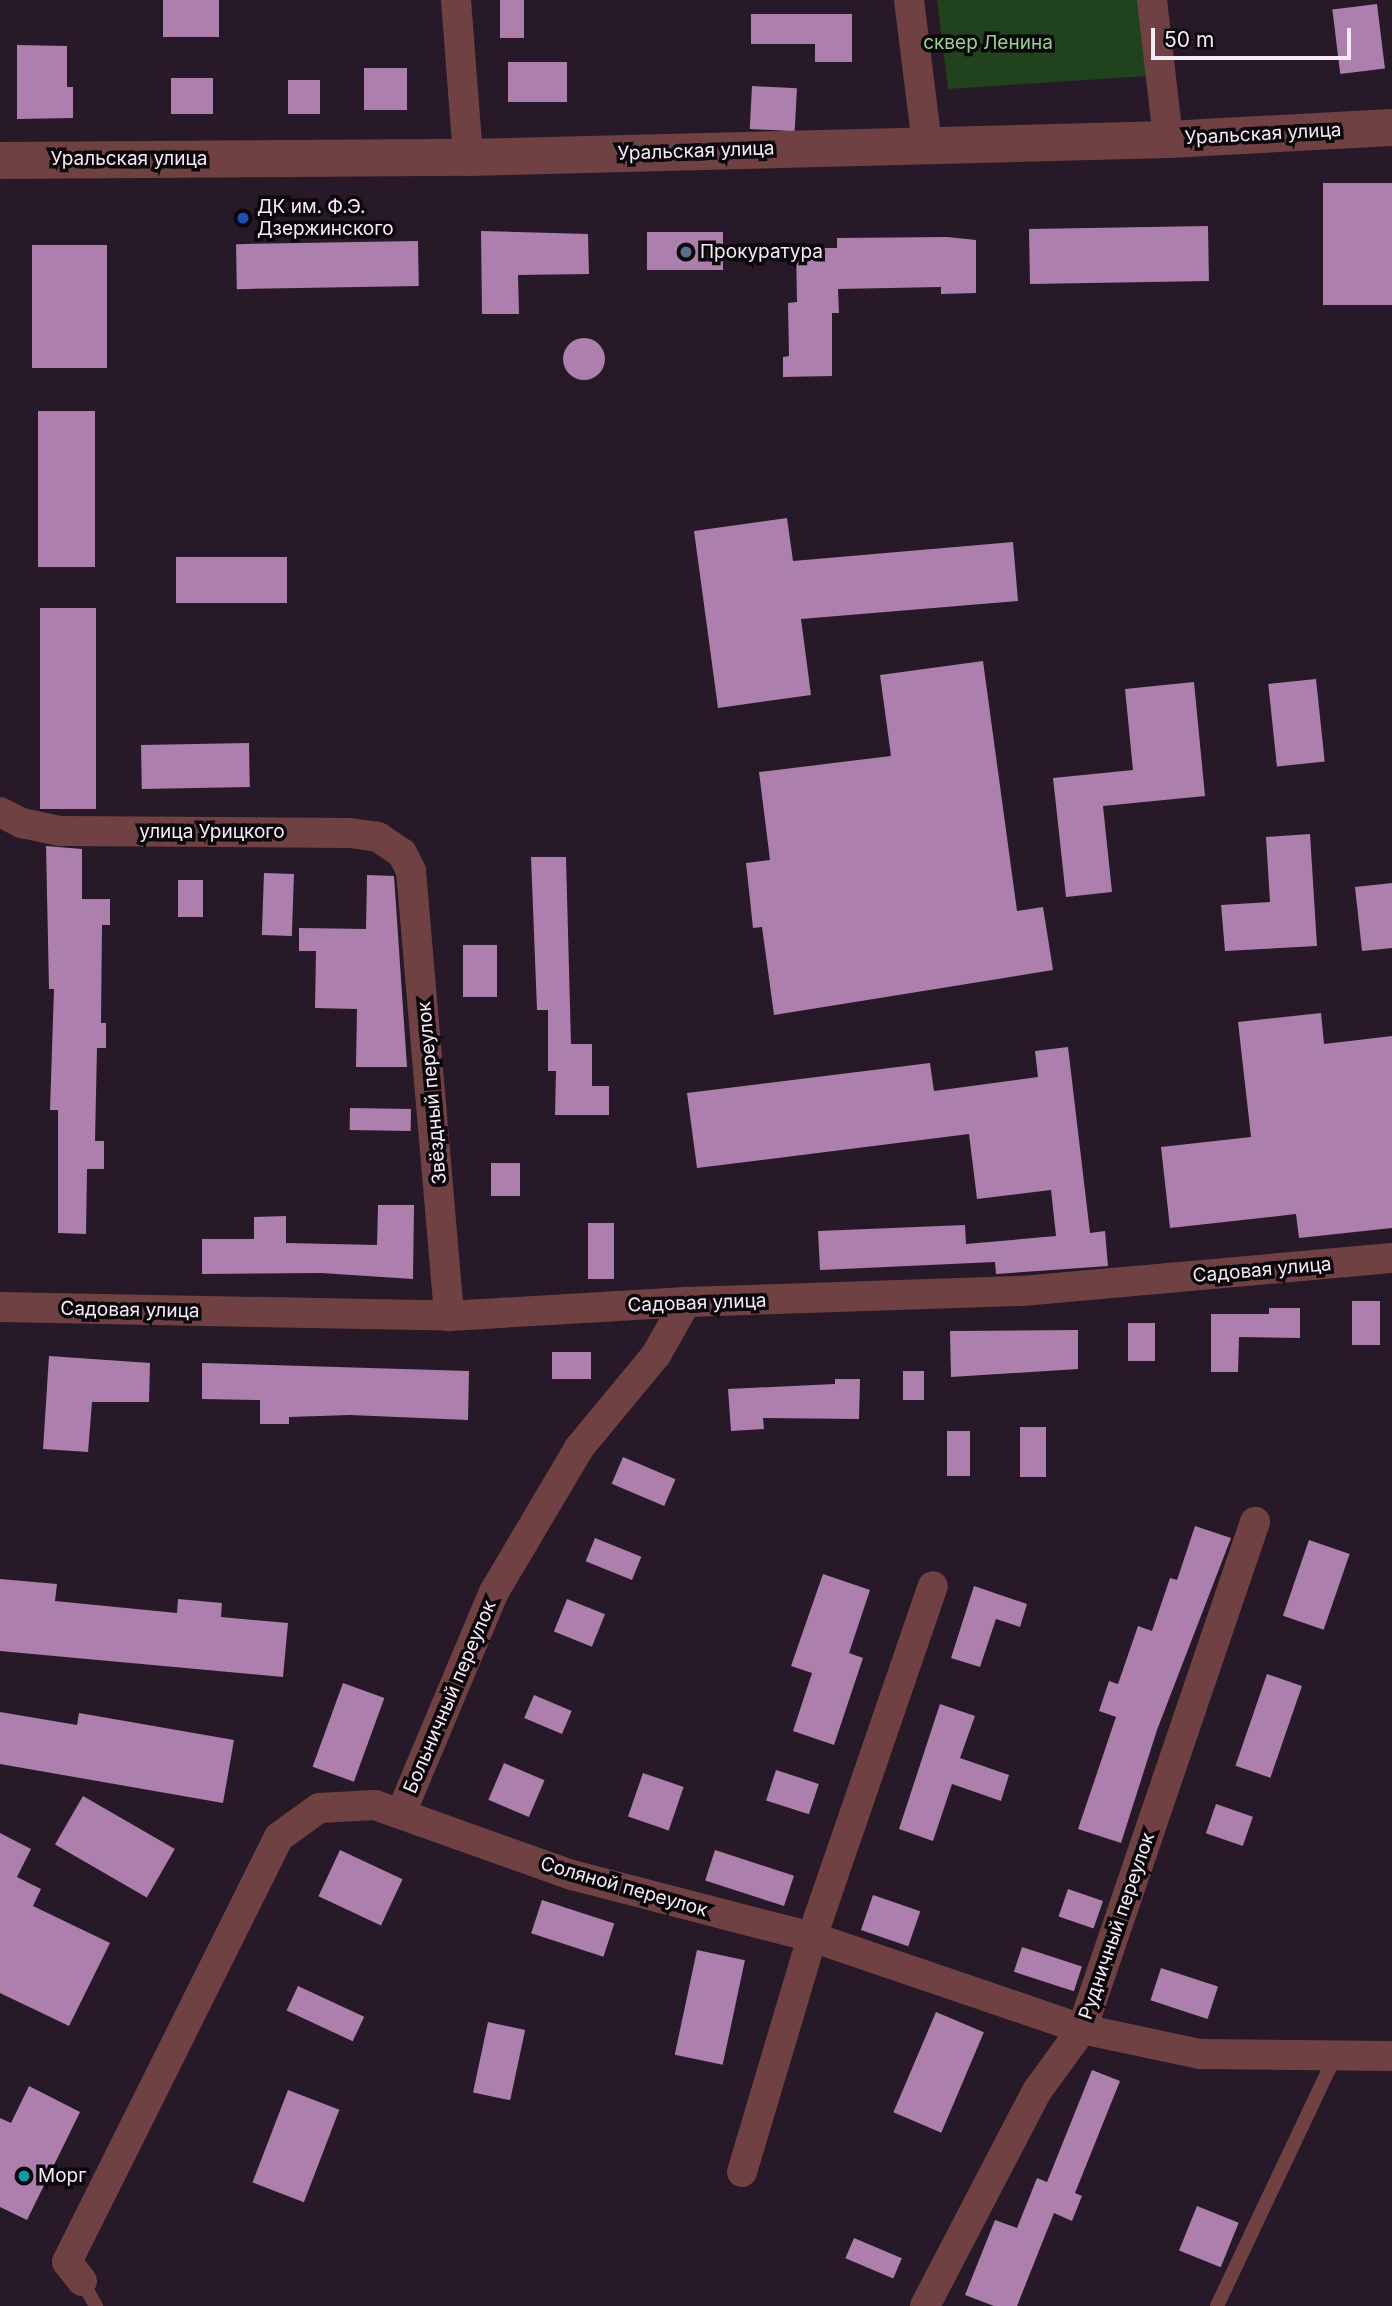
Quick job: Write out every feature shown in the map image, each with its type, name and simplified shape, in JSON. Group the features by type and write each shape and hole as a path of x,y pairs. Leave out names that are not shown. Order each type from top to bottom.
{"street":[{"path":"456,0 468,157"},
{"path":"909,0 926,145"},
{"path":"1152,0 1168,139"},
{"name":"Уральская улица","path":"0,160 468,157 1168,139 1392,127"},
{"name":"улица Урицкого","path":"0,812 22,823 60,831 369,836 402,853 411,871"},
{"name":"Звёздный переулок","path":"411,871 449,1316"},
{"name":"Садовая улица","path":"0,1307 449,1316 686,1302 1022,1291 1392,1258"},
{"name":"Больничный переулок","path":"82,2281 67,2262 279,1837 319,1808 375,1805 401,1812 494,1592 579,1448 656,1355 686,1302"},
{"name":"Рудничный переулок","path":"925,2306 1037,2091 1082,2029 1255,1522"},
{"path":"743,2172 812,1937 933,1586"},
{"name":"Соляной переулок","path":"401,1812 572,1875 812,1937 1082,2029 1200,2054 1334,2059 1392,2056"}],"lane":[{"path":"1217,2306 1334,2059"},
{"path":"82,2281 96,2306"}],"green space":[{"name":"сквер Ленина","path":"937,0 1138,0 1148,76 948,89"}],"building":[{"path":"163,0 219,0 219,37 163,37"},
{"path":"500,0 524,0 524,38 500,38"},
{"path":"1377,4 1385,69 1340,74 1332,9"},
{"path":"751,14 852,14 852,62 815,62 815,44 751,44"},
{"path":"17,45 67,46 67,87 73,87 73,118 17,119"},
{"path":"508,62 567,62 567,102 508,102"},
{"path":"364,68 407,68 407,110 364,110"},
{"path":"171,78 213,78 213,114 171,114"},
{"path":"288,80 320,80 320,114 288,114"},
{"path":"752,86 797,88 795,131 750,129"},
{"path":"1323,183 1392,183 1392,305 1323,305"},
{"path":"1208,226 1209,281 1030,284 1029,229"},
{"path":"481,231 588,234 589,274 518,275 519,314 482,314"},
{"path":"647,232 723,232 723,270 647,270"},
{"path":"947,237 976,240 976,293 941,294 941,287 838,289 839,313 832,313 832,376 783,377 783,357 789,356 788,303 797,302 796,248 837,248 837,238"},
{"path":"418,241 419,286 237,289 236,244"},
{"path":"32,245 107,245 107,368 32,368"},
{"path":"584,338 599,344 605,359 599,374 584,380 569,374 563,359 569,344"},
{"path":"38,411 95,411 95,567 38,567"},
{"path":"787,518 793,561 1013,542 1018,601 801,619 811,695 718,708 694,531"},
{"path":"176,557 287,557 287,603 176,603"},
{"path":"40,608 96,608 96,809 40,809"},
{"path":"983,661 1017,911 1043,907 1053,970 774,1015 762,927 753,928 746,863 770,860 759,772 891,756 880,675"},
{"path":"1316,679 1325,762 1277,767 1268,684"},
{"path":"1194,682 1205,796 1103,806 1112,892 1066,897 1053,778 1133,770 1125,689"},
{"path":"249,743 250,787 142,789 141,745"},
{"path":"1310,834 1317,946 1225,951 1221,905 1270,902 1266,837"},
{"path":"46,846 82,849 82,899 110,899 110,925 102,925 101,1023 106,1023 106,1048 97,1048 95,1141 104,1141 104,1169 87,1169 86,1234 58,1233 58,1110 50,1110 54,989 49,989"},
{"path":"531,857 566,857 571,1044 592,1044 592,1086 609,1086 609,1115 555,1115 556,1071 548,1071 548,1010 537,1010"},
{"path":"264,873 294,874 292,936 262,935"},
{"path":"367,875 394,876 407,1067 356,1067 357,1009 315,1008 316,951 299,951 299,928 366,929"},
{"path":"178,880 203,880 203,917 178,917"},
{"path":"1392,883 1392,948 1362,951 1355,887"},
{"path":"463,945 497,945 497,997 463,997"},
{"path":"1321,1013 1324,1044 1392,1036 1392,1228 1299,1238 1296,1214 1170,1228 1161,1147 1251,1137 1238,1022"},
{"path":"1068,1047 1090,1233 1105,1231 1108,1266 996,1274 995,1262 820,1270 818,1231 965,1225 966,1244 1056,1236 1051,1190 977,1199 969,1134 697,1168 687,1093 930,1063 934,1091 1038,1077 1035,1051"},
{"path":"350,1108 411,1109 411,1131 350,1130"},
{"path":"491,1163 520,1163 520,1196 491,1196"},
{"path":"378,1205 414,1205 413,1279 321,1273 202,1274 202,1239 254,1239 254,1217 286,1216 286,1243 377,1245"},
{"path":"588,1223 614,1223 614,1279 588,1279"},
{"path":"1352,1301 1380,1301 1380,1345 1352,1345"},
{"path":"1269,1308 1300,1308 1300,1338 1239,1337 1238,1372 1211,1372 1211,1314 1269,1314"},
{"path":"1128,1323 1155,1323 1155,1361 1128,1361"},
{"path":"1078,1330 1078,1369 951,1377 950,1331"},
{"path":"552,1352 591,1352 591,1379 552,1379"},
{"path":"49,1356 150,1363 149,1402 92,1402 88,1452 43,1449"},
{"path":"202,1363 469,1371 468,1420 350,1415 289,1417 289,1424 260,1424 260,1400 202,1399"},
{"path":"903,1371 924,1371 924,1400 903,1400"},
{"path":"835,1379 860,1379 859,1419 763,1418 764,1429 731,1431 728,1389 835,1384"},
{"path":"1020,1427 1046,1427 1046,1477 1020,1477"},
{"path":"947,1431 970,1431 970,1476 947,1476"},
{"path":"623,1457 675,1479 664,1506 612,1484"},
{"path":"1195,1526 1231,1538 1157,1730 1121,1843 1078,1829 1116,1717 1099,1711 1109,1681 1118,1684 1138,1626 1152,1631 1170,1578 1177,1580"},
{"path":"595,1538 641,1557 632,1580 586,1561"},
{"path":"1309,1540 1350,1554 1324,1630 1283,1616"},
{"path":"823,1574 870,1590 849,1653 863,1658 834,1745 793,1731 812,1673 791,1666"},
{"path":"0,1579 57,1584 55,1601 177,1613 178,1599 222,1603 221,1617 288,1623 283,1677 0,1651"},
{"path":"974,1586 1027,1604 1020,1627 996,1619 980,1667 951,1658"},
{"path":"567,1599 605,1614 592,1647 554,1631"},
{"path":"1267,1674 1302,1686 1270,1778 1235,1766"},
{"path":"343,1683 384,1698 354,1782 313,1767"},
{"path":"534,1695 572,1711 562,1734 524,1718"},
{"path":"940,1704 975,1716 960,1758 1009,1775 1001,1801 952,1784 933,1841 899,1829"},
{"path":"0,1712 77,1725 79,1713 234,1740 223,1803 0,1764"},
{"path":"504,1763 545,1780 529,1817 488,1800"},
{"path":"776,1770 819,1784 809,1814 766,1800"},
{"path":"643,1773 684,1787 669,1830 628,1816"},
{"path":"83,1796 175,1849 147,1897 55,1844"},
{"path":"1216,1804 1253,1817 1243,1846 1206,1833"},
{"path":"0,1833 31,1849 17,1877 41,1889 33,1906 110,1943 69,2026 0,1993"},
{"path":"340,1850 403,1879 381,1925 318,1896"},
{"path":"715,1850 794,1876 784,1906 705,1880"},
{"path":"1068,1889 1103,1901 1094,1928 1059,1916"},
{"path":"873,1895 920,1911 908,1946 861,1930"},
{"path":"542,1900 614,1923 603,1957 531,1933"},
{"path":"1022,1947 1082,1966 1074,1991 1014,1972"},
{"path":"697,1950 745,1960 723,2065 675,2055"},
{"path":"1161,1968 1218,1987 1208,2019 1150,2000"},
{"path":"298,1986 364,2017 353,2041 287,2010"},
{"path":"936,2012 984,2032 941,2133 893,2112"},
{"path":"488,2022 525,2030 510,2100 473,2092"},
{"path":"1092,2070 1120,2081 1075,2193 1082,2196 1072,2221 1054,2213 1017,2306 994,2306 965,2295 995,2220 1017,2228 1037,2178 1047,2182"},
{"name":"Морг","path":"29,2086 80,2112 27,2220 0,2207 0,2118 11,2123"},
{"path":"288,2090 339,2110 304,2202 253,2182"},
{"path":"1197,2206 1239,2223 1221,2267 1179,2251"},
{"path":"854,2238 902,2258 893,2279 845,2258"}],"place":[{"name":"ДК им. Ф.Э. Дзержинского","path":"243,218"},
{"name":"Прокуратура","path":"686,252"},
{"name":"Морг","path":"24,2176"}]}
